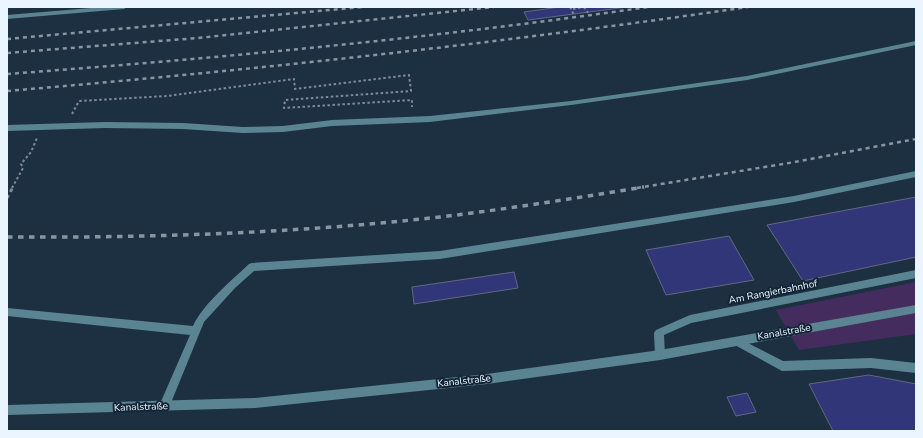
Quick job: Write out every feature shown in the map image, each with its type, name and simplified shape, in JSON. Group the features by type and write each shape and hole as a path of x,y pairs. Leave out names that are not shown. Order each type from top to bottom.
{"street":[{"path":"58,14 60,7"},
{"path":"7,17 58,14 124,7"},
{"path":"7,128 105,125 183,126 243,130 332,123 430,119 563,104 747,78 916,44"},
{"path":"164,406 201,319 232,285 252,267 440,255 794,199 916,174"},
{"name":"Am Rangierbahnhof","path":"660,355 659,333 690,319 916,274"},
{"name":"Kanalstraße","path":"7,410 255,404 487,379 660,355 916,309"},
{"path":"7,312 196,331"},
{"path":"736,341 782,366 871,363 916,368"}],"path":[{"path":"570,7 574,15"},
{"path":"573,9 584,7 588,13"},
{"path":"294,79 295,89 408,75 411,91 285,100 284,108 412,100 412,120"}],"shaded area":[{"path":"916,282 916,334 799,350 776,310"}],"building":[{"path":"560,7 627,7 528,20 524,12"},
{"path":"916,197 916,257 803,281 767,225"},
{"path":"729,236 754,280 666,295 646,250"},
{"path":"514,272 518,288 414,304 412,287"},
{"path":"869,375 916,384 916,431 833,431 809,384"},
{"path":"747,393 756,412 736,416 727,397"}],"railway":[{"path":"7,39 363,7"},
{"path":"7,53 198,38 494,7"},
{"path":"7,74 248,54 408,38 648,7"},
{"path":"7,91 378,55 748,7"},
{"path":"637,188 789,163 916,139"},
{"path":"7,237 116,237 278,231 332,227 466,214 644,187"}]}
